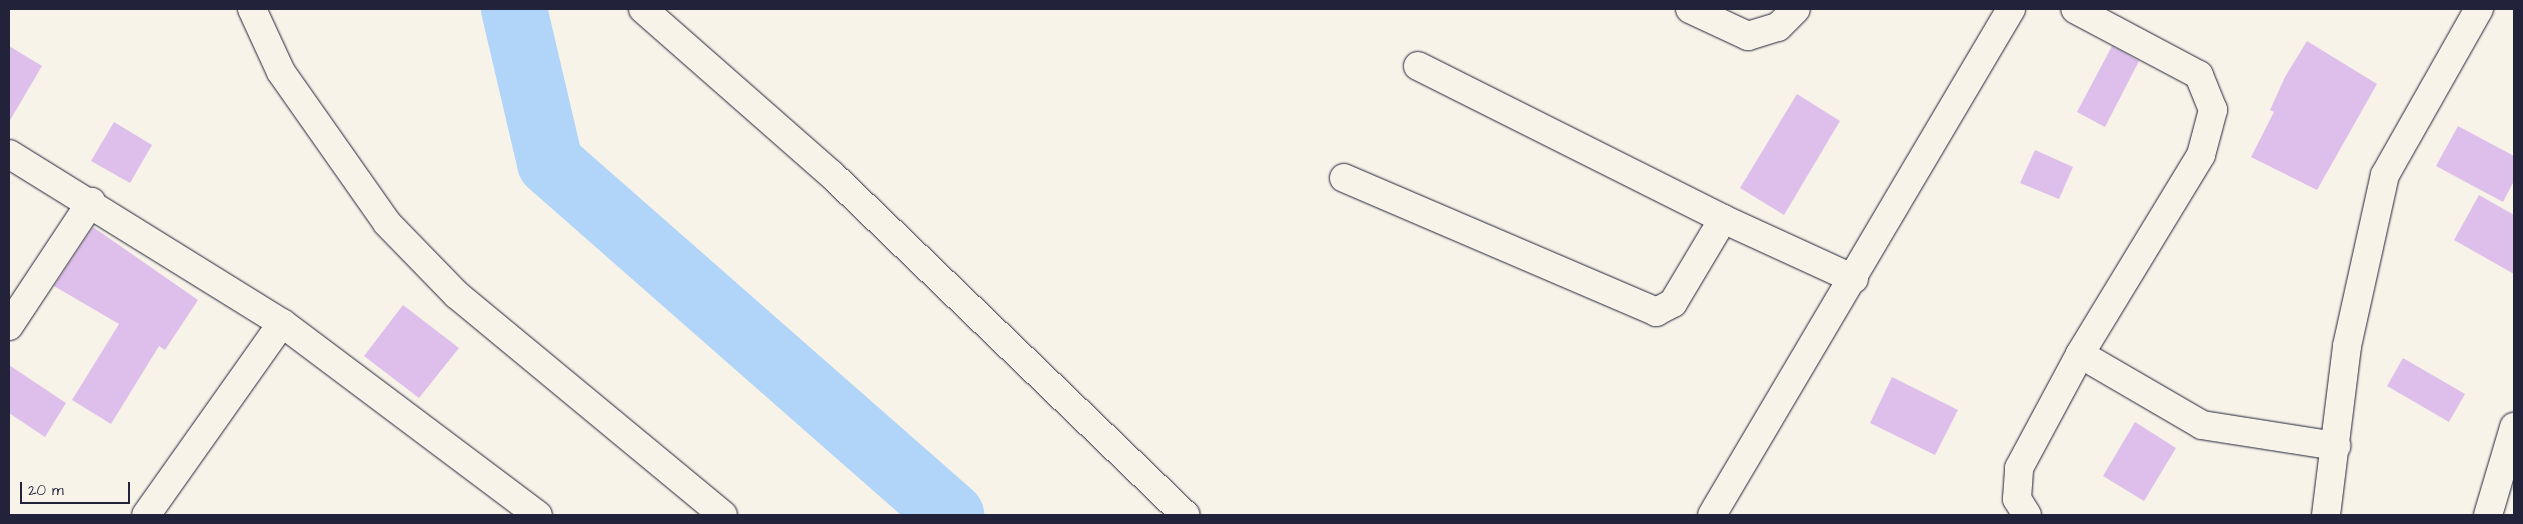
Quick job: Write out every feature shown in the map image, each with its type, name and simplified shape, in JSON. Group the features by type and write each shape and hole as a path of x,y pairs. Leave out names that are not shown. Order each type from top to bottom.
{"street":[{"path":"252,9 281,72 387,223 457,295 723,515"},
{"path":"643,9 830,174 1185,515"},
{"path":"1690,9 1748,36 1778,27 1796,9"},
{"path":"1712,515 1854,279 2011,9"},
{"path":"2026,515 2017,499 2018,468 2080,354 2201,155 2213,110 2200,75 2075,9"},
{"path":"2326,515 2347,346 2385,175 2479,9"},
{"path":"1418,66 1723,219 1854,279"},
{"path":"9,154 91,202 282,323 513,504 538,515"},
{"path":"1344,178 1656,312 1673,303 1723,219"},
{"path":"9,326 91,202"},
{"path":"146,515 282,323"},
{"path":"2080,354 2202,425 2336,446"},
{"path":"2488,515 2514,427"}],"building":[{"path":"2307,41 2377,84 2317,190 2251,157 2274,112 2270,110 2285,77"},
{"path":"9,46 42,66 9,122"},
{"path":"2112,46 2139,61 2105,127 2077,112"},
{"path":"1797,94 1840,121 1784,215 1740,188"},
{"path":"114,122 152,145 130,183 91,161"},
{"path":"2458,126 2514,156 2514,181 2503,202 2436,166"},
{"path":"2035,150 2073,167 2059,199 2020,183"},
{"path":"2479,195 2514,215 2514,274 2454,240"},
{"path":"93,227 198,300 165,350 159,346 111,424 72,400 119,324 54,286"},
{"path":"403,305 459,348 419,398 364,356"},
{"path":"2403,358 2465,394 2449,422 2387,386"},
{"path":"9,365 66,403 45,437 9,413"},
{"path":"1892,377 1958,410 1935,455 1870,423"},
{"path":"2135,422 2176,448 2144,501 2103,476"}],"waterway":[{"path":"514,9 550,163 951,515"}]}
